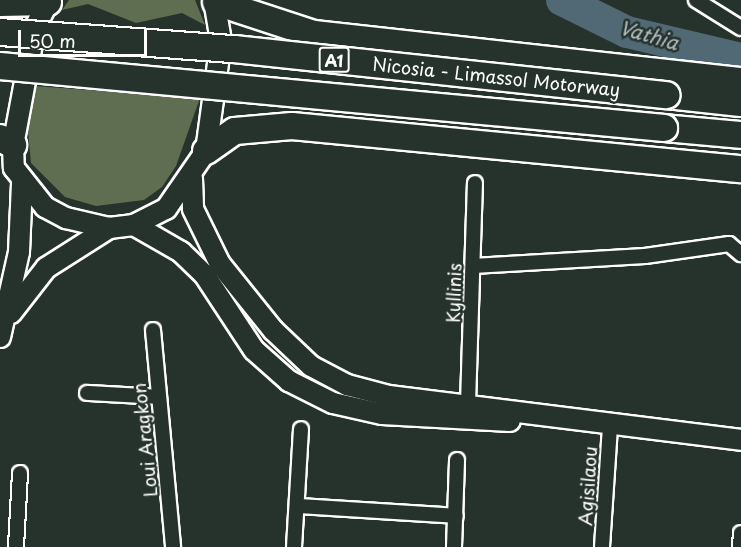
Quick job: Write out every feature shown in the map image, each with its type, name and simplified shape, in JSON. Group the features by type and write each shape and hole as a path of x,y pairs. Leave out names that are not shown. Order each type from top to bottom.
{"highway":[{"path":"0,3 48,1"},
{"path":"215,1 314,34 741,81"},
{"name":"Nicosia - Limassol Motorway","path":"0,32 234,49 741,103"},
{"name":"Nicosia - Limassol Motorway","path":"0,66 741,135"},
{"path":"206,151 235,131 292,126 741,169"}],"street":[{"path":"696,0 741,28"},
{"path":"3,329 19,252 22,183 6,142 35,27 48,1"},
{"path":"22,183 66,218 109,228 134,225 166,209 192,178 206,151 221,41 215,1"},
{"path":"192,178 193,209 220,264 273,330 311,366 347,385 389,396 468,404 609,426 741,440"},
{"name":"Kyllinis","path":"468,404 475,183"},
{"path":"134,225 181,252 204,274 254,350 280,373 333,403 382,414 560,419"},
{"path":"3,329 46,268 109,228"},
{"path":"473,266 645,256 729,244 741,254"},
{"name":"Loui Aragkon","path":"153,330 173,547"},
{"path":"87,393 159,397"},
{"name":"Agisilaou","path":"602,547 609,426"},
{"path":"294,547 301,429"},
{"path":"454,547 457,460"},
{"path":"16,547 20,473"},
{"path":"298,506 456,516"},
{"path":"740,547 741,533"}],"green space":[{"path":"69,0 195,0 205,25 182,13 136,23 88,4 62,10"},
{"path":"34,86 200,98 176,166 162,187 144,200 96,206 65,197 31,163 26,110"}],"waterway":[{"name":"Vathia","path":"562,0 627,32 741,59"}]}
